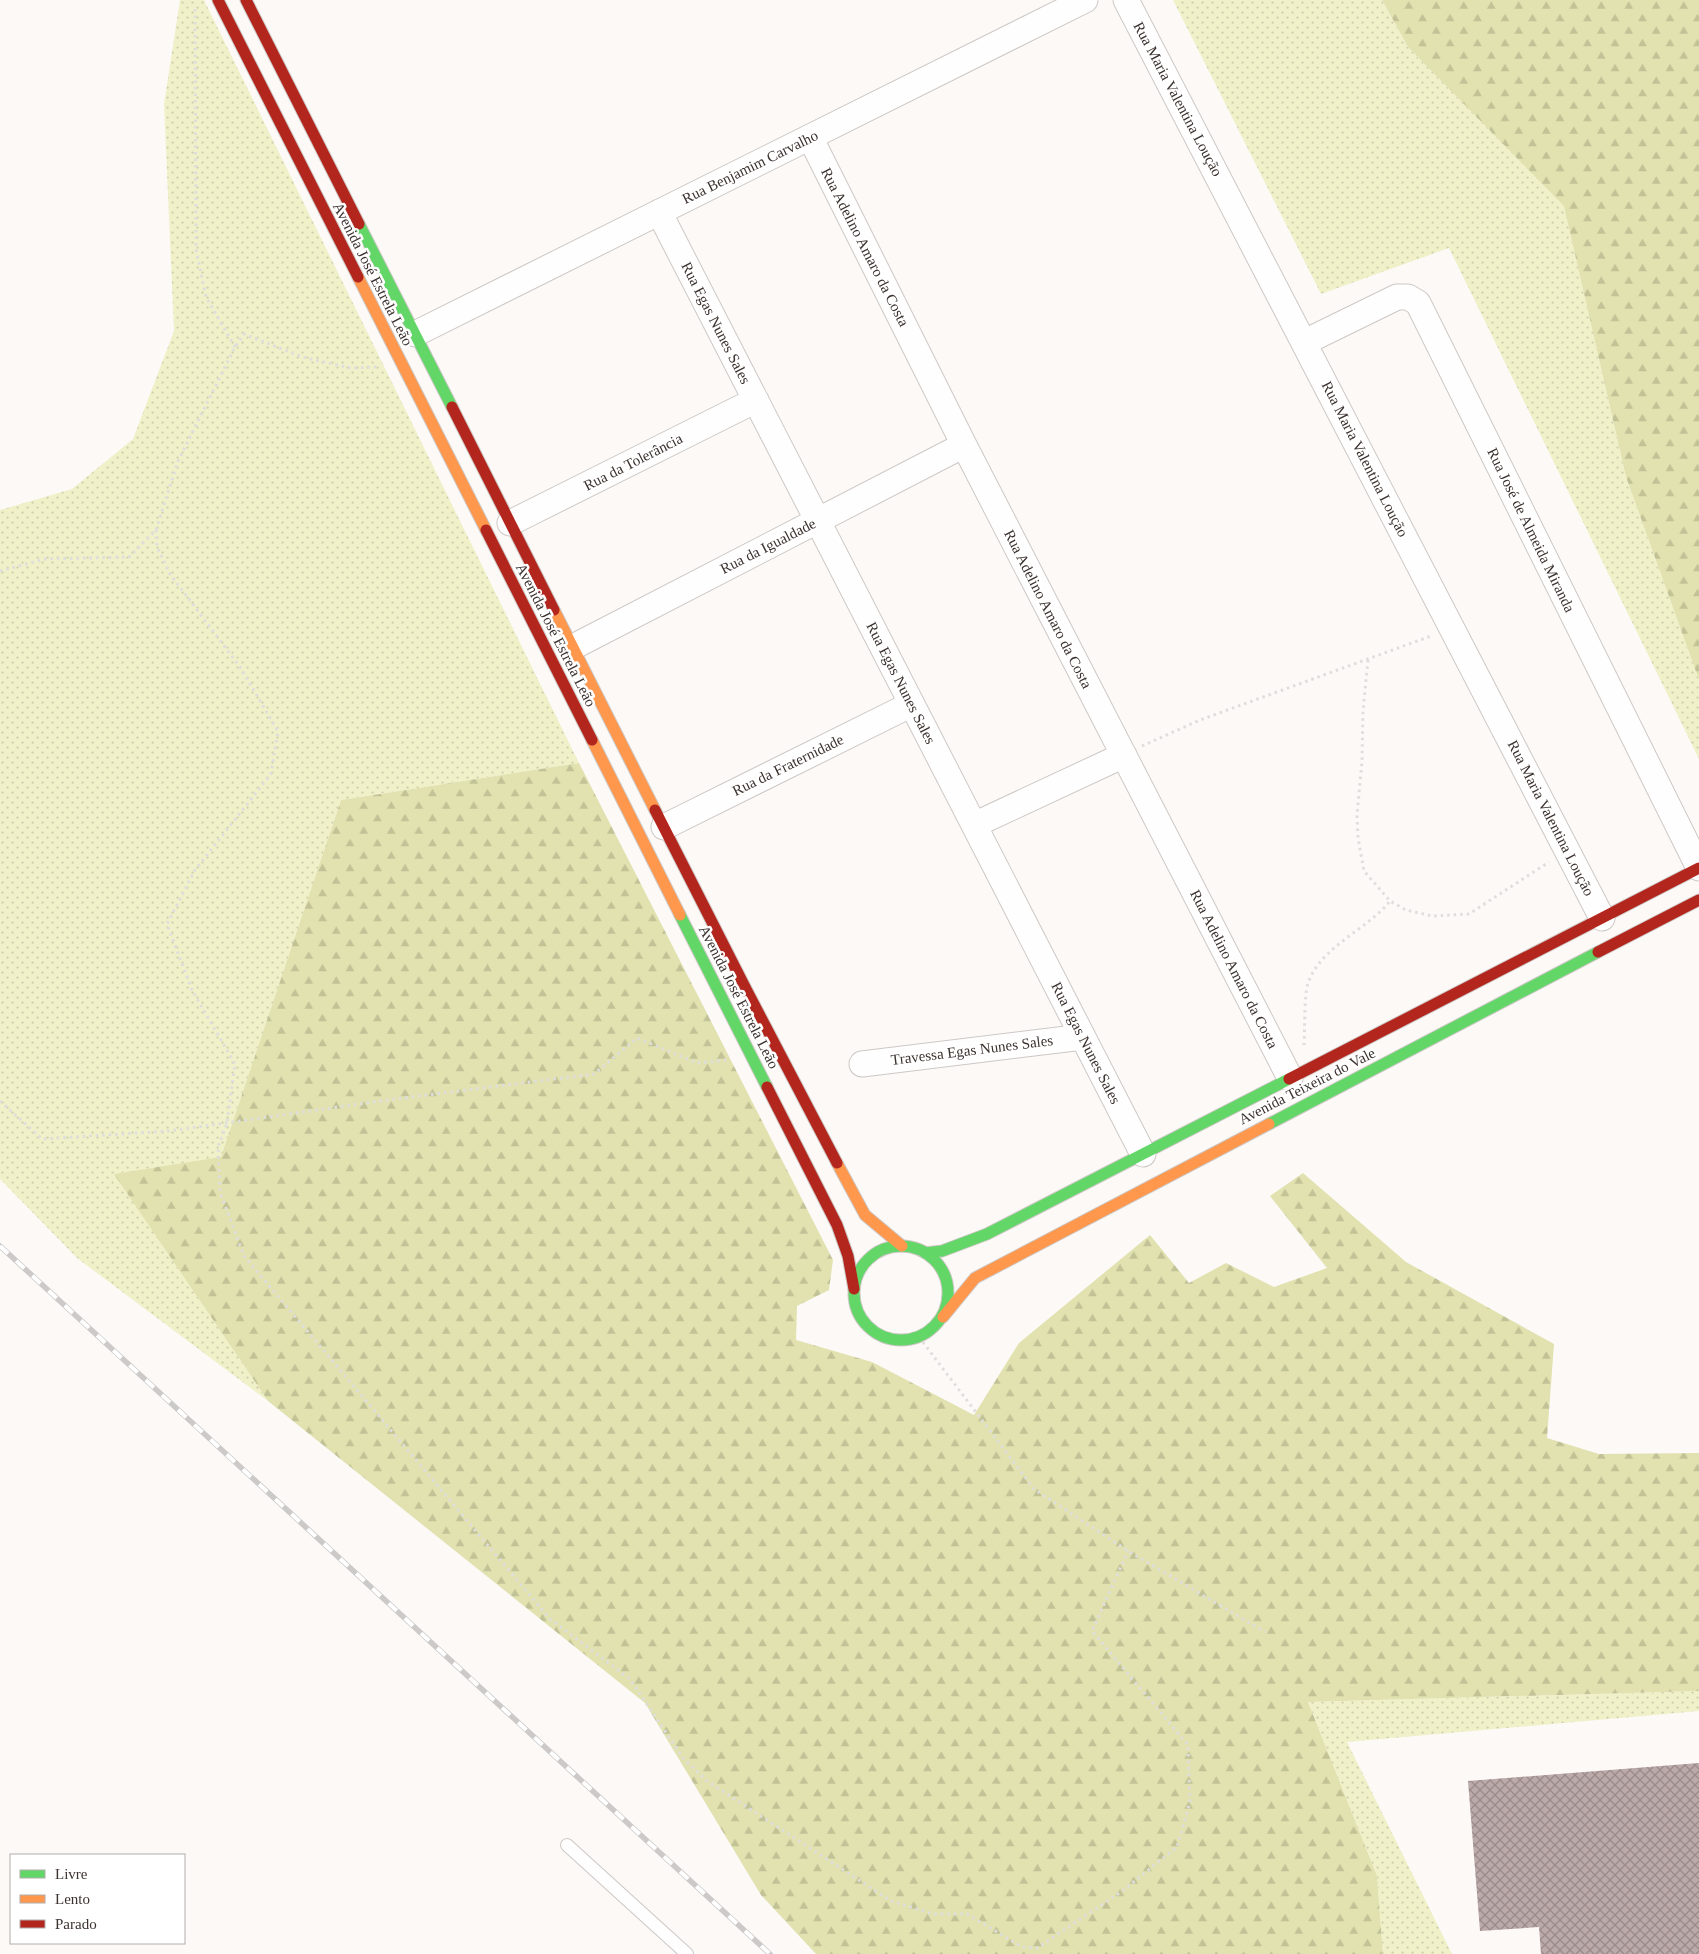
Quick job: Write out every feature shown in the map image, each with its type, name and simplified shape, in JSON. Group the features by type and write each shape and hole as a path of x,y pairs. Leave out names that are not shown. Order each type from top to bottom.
{"street":[{"name":"Avenida José Estrela Leão","path":"218,0 838,1225 848,1256 854,1289"},
{"name":"Avenida José Estrela Leão","path":"246,0 746,989 865,1216"},
{"name":"Rua Benjamim Carvalho","path":"415,334 1085,0"},
{"name":"Rua Maria Valentina Loução","path":"1126,0 1602,918"},
{"name":"Rua Adelino Amaro da Costa","path":"810,137 964,445 1124,755 1296,1075"},
{"name":"Rua Egas Nunes Sales","path":"659,212 1143,1154"},
{"name":"Rua José de Almeida Miranda","path":"1305,342 1397,297 1408,297 1418,303 1699,868"},
{"name":"Rua da Tolerância","path":"510,523 756,400"},
{"name":"Rua da Igualdade","path":"573,647 964,445"},
{"name":"Rua da Fraternidade","path":"664,827 912,704"},
{"path":"974,825 1124,755"},
{"name":"Avenida Teixeira do Vale","path":"865,1216 902,1246 914,1248 925,1253 942,1251 986,1234 1699,868"},
{"name":"Avenida Teixeira do Vale","path":"919,1337 933,1329 974,1278 997,1265 1699,900"},
{"name":"Travessa Egas Nunes Sales","path":"862,1064 1083,1037"},
{"path":"902,1246 888,1248 875,1254 861,1270 854,1289 856,1305 862,1320 873,1331 887,1338 903,1341 919,1337"},
{"path":"925,1253 936,1262 948,1288 948,1303 942,1317"}],"lane":[{"path":"567,1845 687,1954"}],"path":[{"path":"195,0 196,249 206,297 235,347"},
{"path":"403,366 351,368 302,357 244,334 235,347 178,461 156,530 157,547 170,574 240,667 278,731 271,774 194,870 167,924 192,990 235,1064 227,1123 218,1147 220,1192 244,1256 550,1619 630,1679 683,1758 707,1781 891,1901 933,1914 967,1914 1022,1947 1038,1948 1121,1892 1177,1847 1190,1802 1188,1745 1092,1631 1128,1551"},
{"path":"0,571 45,559 129,557 156,530"},
{"path":"1124,755 1200,720 1452,628"},
{"path":"1368,660 1357,815 1358,838 1364,871 1390,902 1406,910 1432,916 1469,914 1567,850"},
{"path":"1296,1075 1308,984 1317,968 1332,949 1379,914 1390,902"},
{"path":"0,1101 42,1139 168,1131 594,1074 637,1038 697,1063 753,1058"},
{"path":"919,1337 1034,1490 1128,1551 1265,1632"}],"green space":[{"path":"180,0 204,0 579,763 341,800 221,1158 115,1174 268,1401 77,1258 0,1179 0,510 72,489 133,439 174,331 164,104"},
{"path":"1173,0 1382,0 1408,47 1564,205 1626,477 1699,680 1699,759 1449,248 1321,294"},
{"path":"1382,0 1699,0 1699,680 1626,477 1564,206 1408,47"},
{"path":"579,763 833,1260 829,1290 797,1306 796,1340 872,1362 974,1415 1019,1343 1150,1235 1189,1283 1226,1263 1274,1287 1327,1268 1270,1196 1303,1173 1406,1262 1554,1344 1547,1438 1599,1454 1699,1453 1699,1691 1308,1702 1377,1876 1383,1954 816,1954 761,1895 645,1703 268,1401 114,1174 221,1157 341,800"},
{"path":"1699,1691 1699,1711 1347,1742 1452,1954 1383,1954 1377,1876 1308,1702"}],"building":[{"path":"1699,1763 1699,1954 1541,1954 1539,1927 1480,1931 1468,1781"}],"railway":[{"path":"0,1246 770,1954"}],"traffic: fast":[{"path":"359,224 452,407"},
{"path":"680,915 767,1087"},
{"path":"1269,1124 1598,952"},
{"path":"925,1253 942,1251 987,1234 1289,1079"},
{"path":"901,1246 919,1250 934,1260 944,1275 948,1293 944,1311 934,1326 919,1336 901,1340 883,1336 868,1326 858,1311 854,1293 858,1275 868,1260 883,1250 901,1246"}],"traffic: slow":[{"path":"358,277 486,530"},
{"path":"554,610 655,810"},
{"path":"592,740 680,915"},
{"path":"943,1317 975,1278 1269,1124"},
{"path":"837,1163 865,1215 902,1246"}],"traffic: jam":[{"path":"218,0 358,277"},
{"path":"246,0 359,224"},
{"path":"452,407 554,610"},
{"path":"486,530 592,740"},
{"path":"655,810 837,1163"},
{"path":"1289,1079 1699,868"},
{"path":"1598,952 1699,900"},
{"path":"767,1087 837,1225 848,1256 854,1289"}]}
